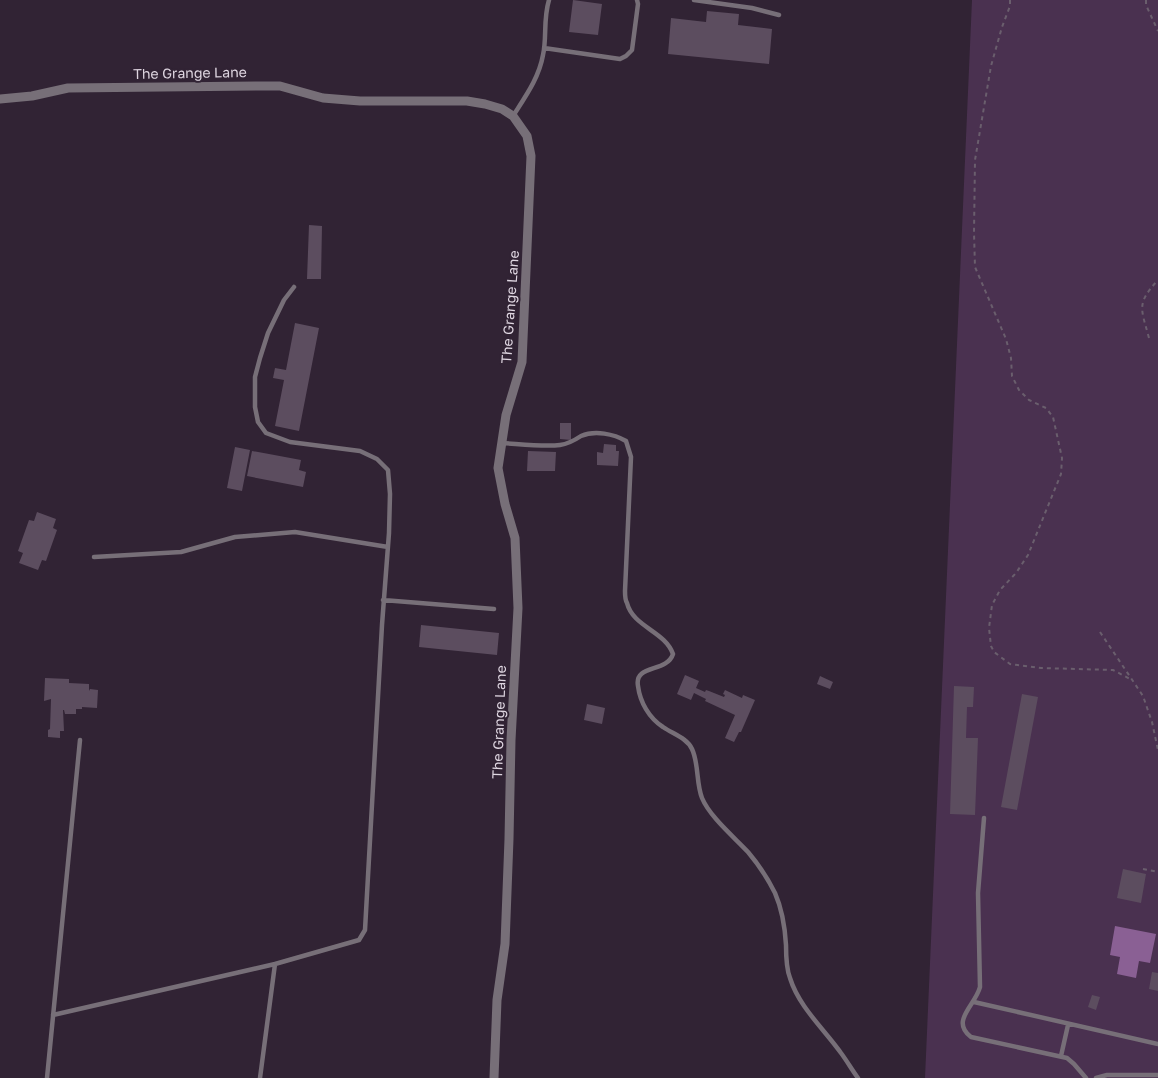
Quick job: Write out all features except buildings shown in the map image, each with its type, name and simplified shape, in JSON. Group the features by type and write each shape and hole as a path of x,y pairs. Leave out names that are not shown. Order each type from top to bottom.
{"street":[{"name":"The Grange Lane","path":"0,99 32,96 68,88 280,86 323,98 360,101 467,101 485,104 502,109 513,116 527,136 531,156 522,362 506,415 498,468 505,504 515,538 518,608 510,740 510,839 505,944 497,1000 494,1078"}],"lane":[{"path":"513,116 535,79 544,54 546,8 549,0"},
{"path":"544,48 620,59 626,56 632,50 637,0"},
{"path":"694,0 752,8 779,15"},
{"path":"54,1015 275,964 359,940 365,930 388,547 390,494 388,470 377,459 360,451 290,442 266,433 258,422 255,406 255,377 260,358 268,333 284,300 294,288"},
{"path":"502,443 560,445 584,435 597,434 615,435 626,441 631,457 625,591 627,605 641,622 665,641 673,654 667,664 646,670 638,678 637,684 640,697 647,712 660,726 684,739 692,749 702,798 721,824 750,854 764,873 776,896 782,914 789,977 795,992 858,1078"},
{"path":"94,557 181,552 235,537 295,532 388,547"},
{"path":"384,600 494,609"},
{"path":"47,1078 80,740"},
{"path":"984,818 978,893 980,987 978,997 963,1017 962,1025 964,1032 971,1037 1061,1056 1074,1064 1086,1078"},
{"path":"260,1078 275,964"},
{"path":"974,1002 1158,1044"},
{"path":"1061,1056 1068,1024"},
{"path":"1096,1078 1107,1075 1158,1075"}],"path":[{"path":"1010,0 1010,6 991,66 975,160 975,266 1006,339 1011,358 1012,376 1019,390 1029,400 1046,408 1054,417 1062,458 1061,474 1028,555 1016,573 1000,590 992,604 989,628 991,646 994,652 1010,664 1041,668 1113,670 1132,680"},
{"path":"1146,0 1146,5 1158,31"},
{"path":"1149,338 1142,306 1145,293 1158,280"},
{"path":"1100,632 1143,696 1152,722 1158,750"},
{"path":"1143,869 1158,872"}],"shaded area":[{"path":"972,0 1158,0 1158,1078 925,1078"},
{"path":"1115,926 1156,934 1150,963 1139,961 1136,978 1117,974 1120,957 1110,955"}]}
